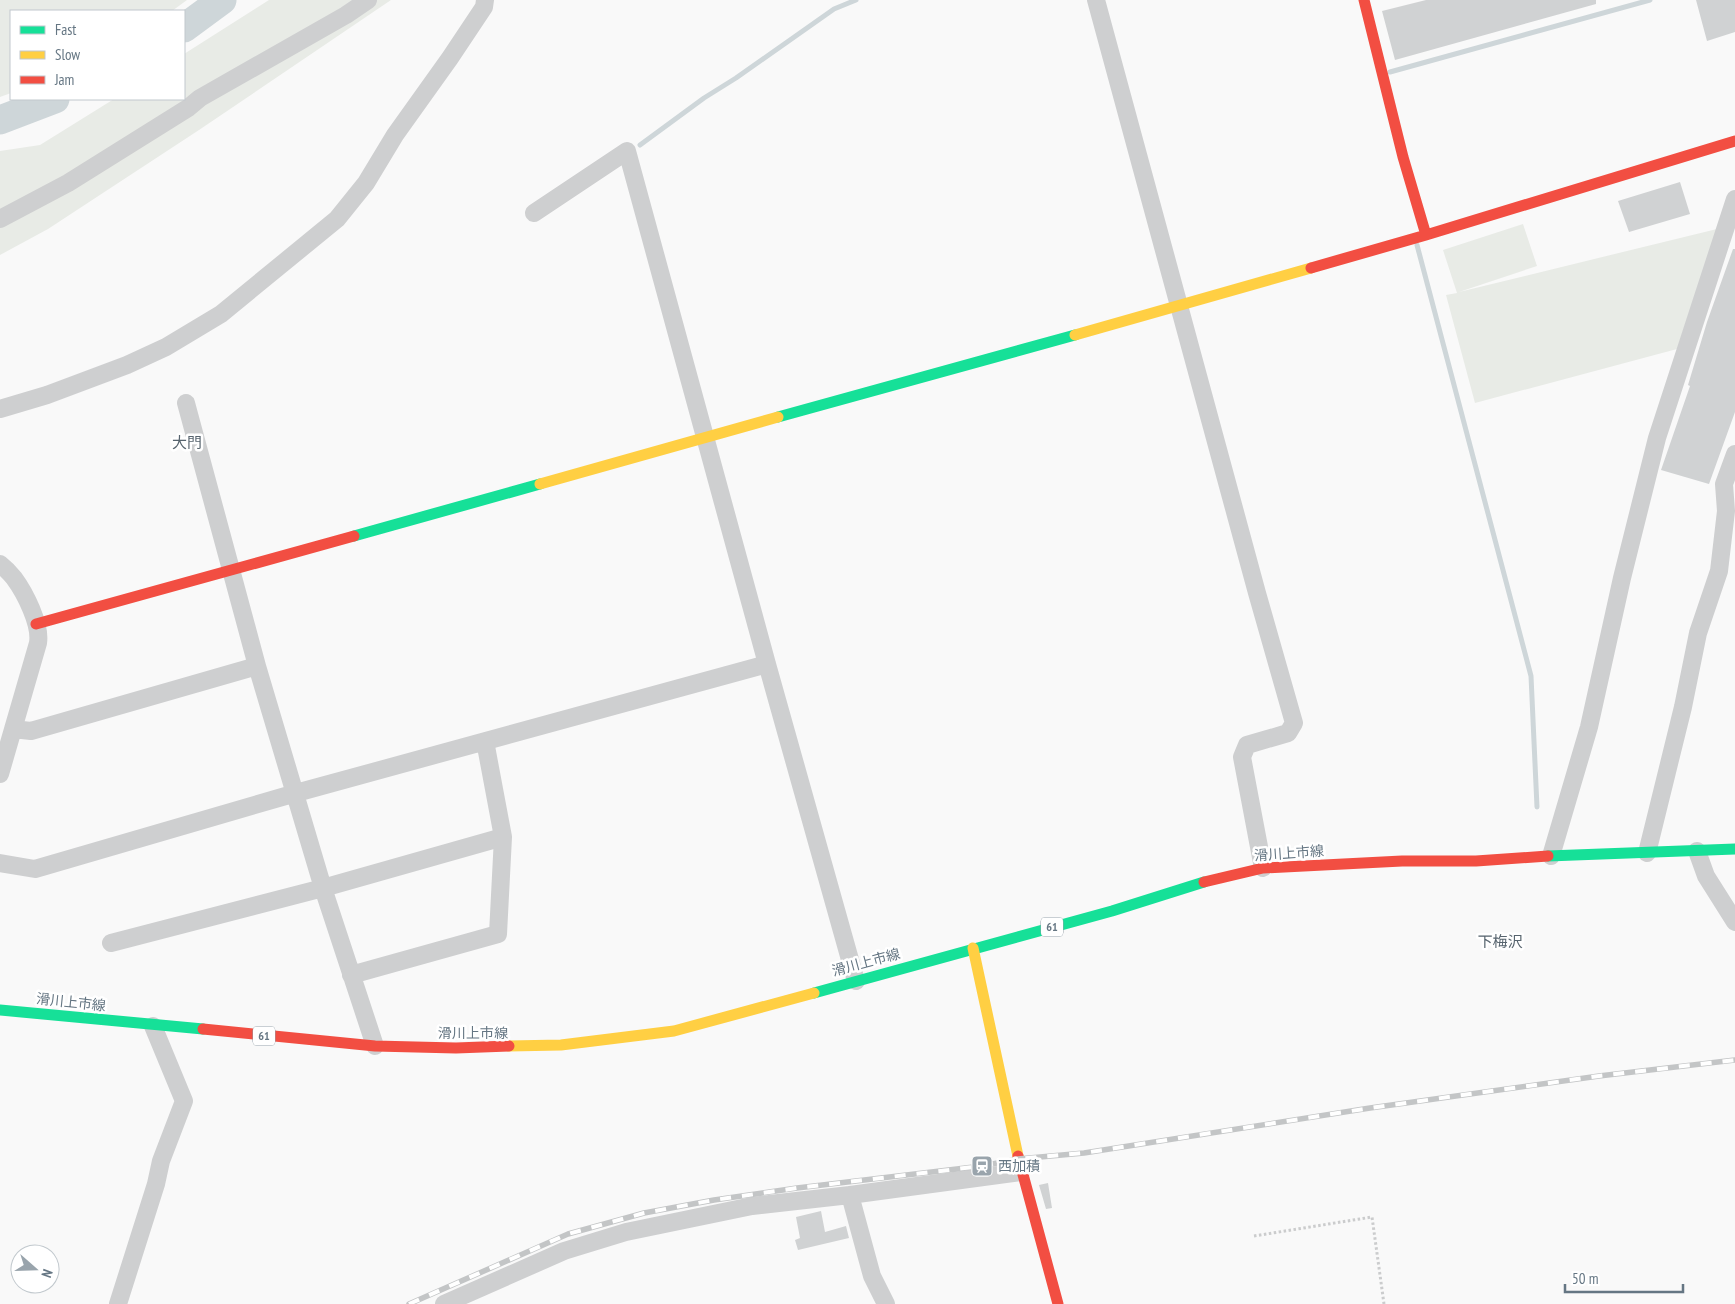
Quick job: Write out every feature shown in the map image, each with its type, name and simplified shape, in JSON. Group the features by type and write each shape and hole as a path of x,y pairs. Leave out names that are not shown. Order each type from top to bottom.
{"street":[{"path":"0,219 68,183 188,108 200,98 346,15 368,0"},
{"path":"0,409 47,395 127,365 166,346 221,314 337,219 366,183 395,135 460,43 484,6 485,0"},
{"path":"1096,0 1178,306 1294,723 1288,733 1247,745 1242,757 1263,868"},
{"path":"1364,0 1403,157 1426,235"},
{"path":"36,624 1178,306 1426,235 1735,141"},
{"path":"534,213 627,151 856,981"},
{"path":"1551,856 1589,727 1622,578 1657,438 1735,199"},
{"path":"186,403 257,666 323,888 375,1046"},
{"path":"1647,853 1683,707 1698,633 1720,571 1726,511 1724,484 1735,454"},
{"path":"0,564 13,576 25,594 39,635 0,774"},
{"path":"0,863 35,869 296,793 767,664"},
{"path":"13,729 31,731 257,666"},
{"path":"352,976 498,934 503,837 486,741"},
{"path":"111,943 323,888 503,837"},
{"name":"滑川上市線","path":"0,1010 375,1046 514,1048 561,1045 674,1031 1112,911 1208,881 1263,868 1402,861 1476,861 1551,856 1735,849"},
{"path":"1697,851 1706,876 1735,922"},
{"path":"973,948 1021,1172 1058,1304"},
{"path":"118,1304 156,1184 161,1161 184,1101 153,1026"},
{"path":"444,1304 564,1251 626,1232 752,1206 1021,1172"},
{"path":"850,1195 872,1276 886,1304"}],"path":[{"path":"1254,1236 1372,1217 1384,1304"}],"shaded area":[{"path":"0,0 187,0 173,10 10,10 10,93 0,97"},
{"path":"269,0 391,0 199,130 48,229 0,255 0,151 40,145 112,100 185,100 185,53"},
{"path":"1523,224 1537,266 1459,292 1717,229 1677,349 1475,403 1446,295 1457,293 1443,250"}],"building":[{"path":"1426,0 1596,0 1596,4 1395,60 1382,11"},
{"path":"1696,0 1735,0 1735,32 1707,41"},
{"path":"1680,182 1690,214 1629,232 1618,201"},
{"path":"1733,249 1735,249 1735,412 1709,484 1661,470 1690,386 1688,385 1707,322"},
{"path":"1048,1183 1052,1208 1046,1209 1039,1185"},
{"path":"821,1211 825,1232 846,1226 849,1238 798,1250 795,1240 800,1238 796,1217"}],"waterway":[{"path":"185,27 222,0"},
{"path":"640,145 704,98 736,78 834,9 856,0"},
{"path":"1390,72 1650,0"},
{"path":"0,120 52,100"},
{"path":"1417,245 1531,676 1537,807"}],"railway":[{"path":"409,1304 568,1234 644,1213 714,1200 982,1166 1018,1159 1084,1153 1370,1108 1599,1076 1735,1060"}],"traffic: fast":[{"path":"778,417 1075,335"},
{"path":"354,536 540,484"},
{"path":"1548,856 1735,849"},
{"path":"814,993 1112,911 1204,882"},
{"path":"0,1010 203,1029"}],"traffic: slow":[{"path":"1075,335 1311,268"},
{"path":"540,484 778,417"},
{"path":"973,948 1018,1156"},
{"path":"509,1046 561,1045 674,1031 814,993"}],"traffic: jam":[{"path":"1364,0 1403,157 1426,235"},
{"path":"1311,268 1735,141"},
{"path":"36,624 354,536"},
{"path":"1204,882 1263,868 1402,861 1476,861 1548,856"},
{"path":"203,1029 375,1046 456,1048 509,1046"},
{"path":"1018,1156 1058,1304"}],"place":[{"name":"西加積","path":"982,1166"}],"district":[{"name":"大門","path":"187,443"},
{"name":"下梅沢","path":"1500,942"}]}
